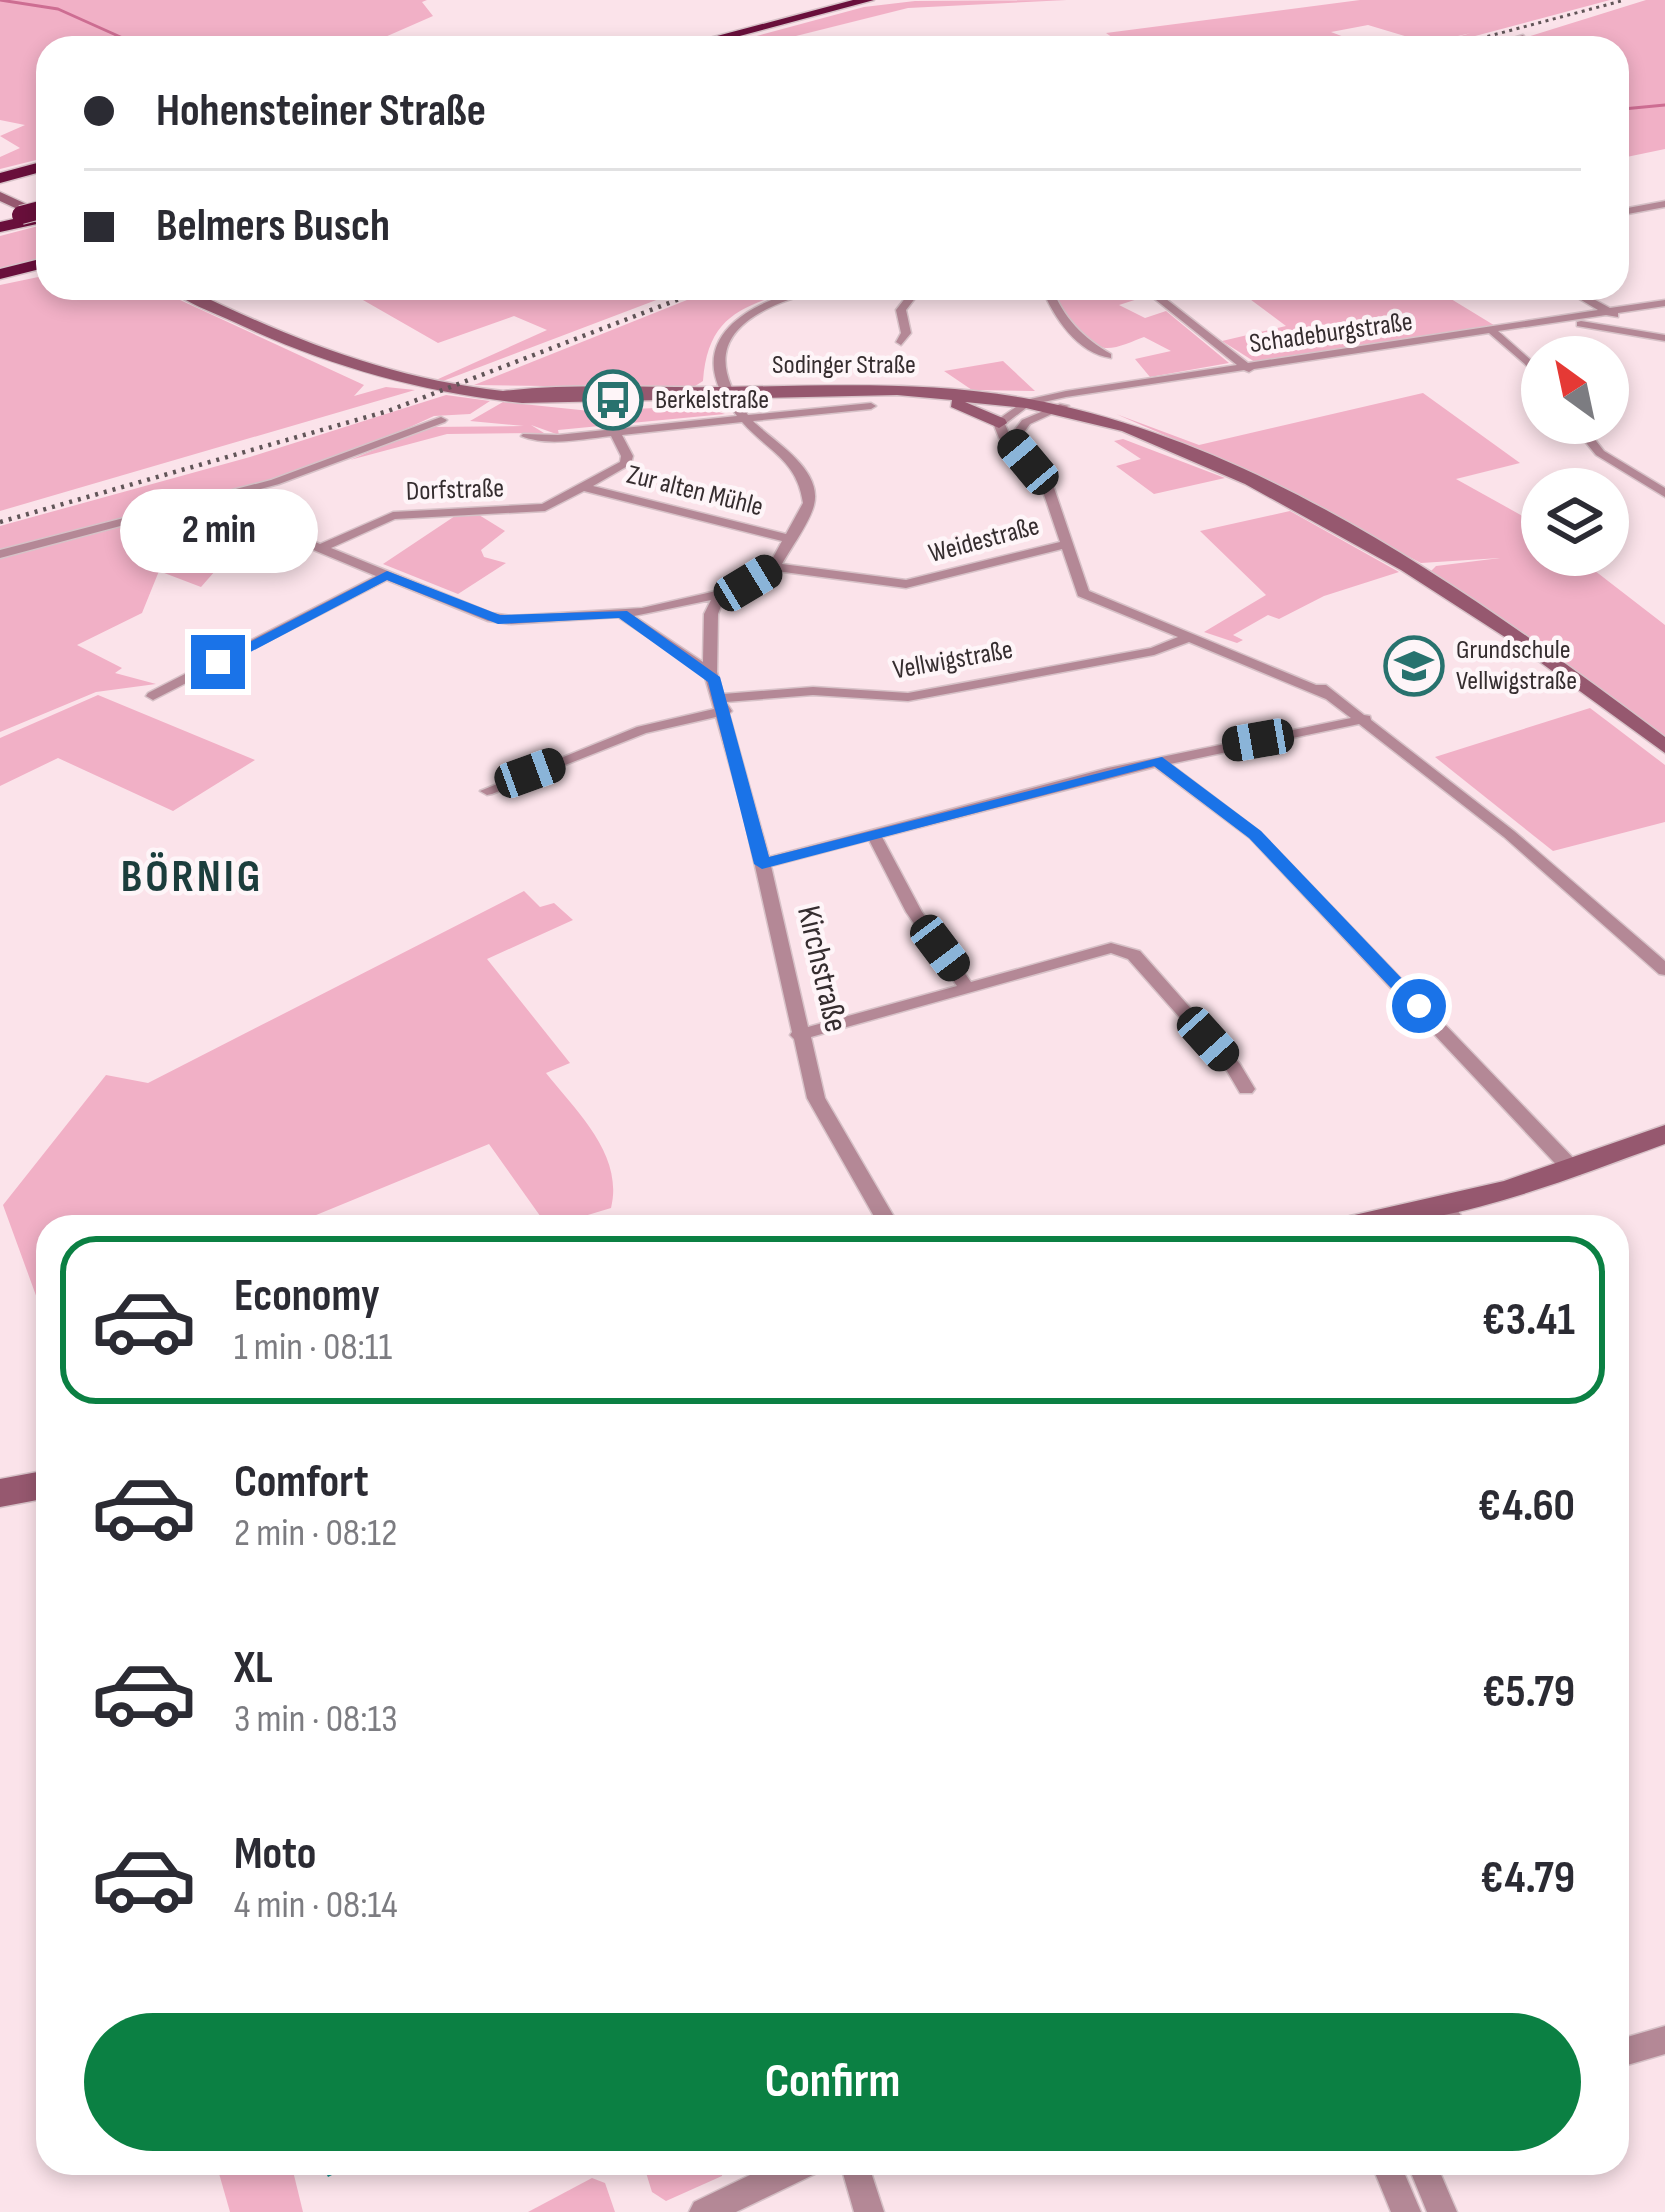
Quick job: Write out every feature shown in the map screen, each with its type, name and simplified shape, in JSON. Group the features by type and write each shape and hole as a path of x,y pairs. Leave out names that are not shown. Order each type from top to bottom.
{"highway":[{"path":"722,30 813,0"},
{"path":"700,36 843,0"},
{"path":"725,36 868,0"},
{"path":"794,18 891,1"},
{"path":"0,176 36,166"},
{"path":"0,223 36,216"},
{"path":"0,276 36,268"}],"main road":[{"path":"0,196 36,214"},
{"name":"Sodinger Straße","path":"201,300 320,358 427,386 507,395 883,394 1022,405"},
{"name":"Sodinger Straße","path":"728,396 897,390 1022,405 1128,428 1297,503 1415,570 1518,637 1665,747"},
{"path":"1115,393 1106,409 1128,428"},
{"path":"942,399 999,422"},
{"name":"Sodinger Straße","path":"1049,411 1174,447"},
{"path":"1454,1215 1665,1134"},
{"path":"0,1493 36,1486"}],"street":[{"path":"1629,211 1665,204"},
{"path":"203,500 498,620 622,614 721,594 774,567 808,503 803,474 790,455 745,419 719,382 719,349 733,325 778,300"},
{"path":"901,341 906,333 901,310 909,300"},
{"path":"1051,300 1084,344 1108,356"},
{"path":"1161,300 1249,369"},
{"path":"1587,300 1612,314 1628,332"},
{"name":"Schadeburgstraße","path":"1022,405 1665,303"},
{"path":"1571,321 1665,338"},
{"path":"1494,333 1521,357"},
{"name":"Schadeburgstraße","path":"1049,411 1146,384"},
{"path":"1022,405 999,422 1003,436 1046,482 1083,593 1242,658 1308,691 1328,694 1509,834 1665,970"},
{"path":"527,436 615,432 871,406"},
{"path":"1011,442 1022,424 1049,411"},
{"name":"Dorfstraße","path":"0,554 320,467 441,421"},
{"name":"Dorfstraße","path":"320,549 393,516 533,510 587,488 627,459 615,432"},
{"path":"1593,444 1665,493"},
{"name":"Zur alten Mühle","path":"587,488 791,539"},
{"name":"Weidestraße","path":"774,567 906,584 1063,544"},
{"path":"153,696 387,575"},
{"name":"Kirchstraße","path":"721,594 711,614 710,672 723,704 799,1035 821,1112 883,1215"},
{"path":"622,614 710,672"},
{"name":"Vellwigstraße","path":"723,704 813,691 908,697 1060,664 1154,651 1190,637"},
{"path":"487,791 642,730 723,704"},
{"path":"762,864 875,838 1156,760 1365,719"},
{"path":"1156,760 1255,835 1573,1170"},
{"path":"875,838 914,912 966,987"},
{"path":"799,1035 1098,950 1123,950 1234,1068 1246,1089"},
{"path":"1629,2050 1665,2040"},
{"path":"704,2212 782,2175"},
{"path":"858,2175 869,2212"},
{"path":"1390,2175 1406,2212"},
{"path":"1425,2175 1442,2212"}],"shaded area":[{"path":"0,0 427,0 422,2 433,16 387,36 36,36 36,160 0,169 0,157 20,148 0,136 25,125 0,120"},
{"path":"1067,0 908,8 796,36 756,36 864,7 915,1"},
{"path":"1360,0 1610,0 1475,36 1405,36 1368,25 1331,32 1342,36 1106,33"},
{"path":"1646,0 1665,0 1665,149 1629,156 1629,36 1530,36"},
{"path":"36,227 36,262 0,270 0,236"},
{"path":"36,278 36,300 180,300 364,385 354,396 386,387 415,390 0,511 0,285"},
{"path":"363,300 656,300 443,381 436,380 547,330 514,316 438,343"},
{"path":"687,300 765,300 732,316 721,327 706,359 703,381 692,388 474,385"},
{"path":"1059,300 1135,300 1119,305 1145,318 1166,311 1229,363 1150,377 1135,359 1171,351 1144,337 1115,347 1096,345 1072,324"},
{"path":"1251,300 1453,300 1497,327 1255,362 1222,341 1286,326"},
{"path":"1003,361 1035,391 972,390 944,371"},
{"path":"1423,393 1520,463 1456,479 1521,515 1521,576 1602,576 1665,625 1665,738 1429,573 1436,566 1500,558 1421,563 1215,457 1116,414 1199,445"},
{"path":"446,395 490,401 470,414 434,416 360,450 254,486 0,551 0,526 250,457"},
{"path":"503,402 590,411 699,406 725,414 558,430 559,435 531,425 544,433 447,434 350,460 428,427 524,426 470,421"},
{"path":"1123,439 1225,478 1154,494 1116,466 1141,459 1114,441"},
{"path":"189,507 250,531 201,587 159,571 142,613 77,645 122,668 115,673 156,684 96,692 0,732 0,556"},
{"path":"1290,511 1399,572 1324,596 1279,619 1268,615 1233,635 1243,640 1237,643 1204,632 1266,595 1200,531"},
{"path":"458,514 479,515 505,531 481,550 484,557 506,563 458,594 383,564"},
{"path":"98,695 255,760 173,811 58,758 0,786 0,738"},
{"path":"1590,708 1665,765 1665,822 1553,851 1435,757"},
{"path":"524,891 540,907 554,903 573,920 487,959 570,1063 546,1073 604,1152 611,1170 611,1208 588,1215 539,1215 489,1144 316,1215 36,1215 36,1296 3,1205 106,1075 148,1083"},
{"path":"219,2175 294,2175 303,2212 230,2212"},
{"path":"647,2175 722,2175 666,2201 652,2192"},
{"path":"592,2178 605,2183 615,2212 528,2212"}],"waterway":[{"path":"0,0 58,9 118,36"},
{"path":"1629,108 1665,105"}],"railway":[{"path":"1489,36 1625,0"},
{"path":"0,522 388,411 677,300"}],"place":[{"name":"Berkelstraße","path":"613,400"},
{"name":"Grundschule Vellwigstraße","path":"1414,666"}],"district":[{"name":"BÖRNIG","path":"192,877"}],"route":[{"path":"218,662 387,575 498,620 622,614 631,625 668,643 715,680 762,864 875,838 1156,760 1255,835 1419,1006"}]}
